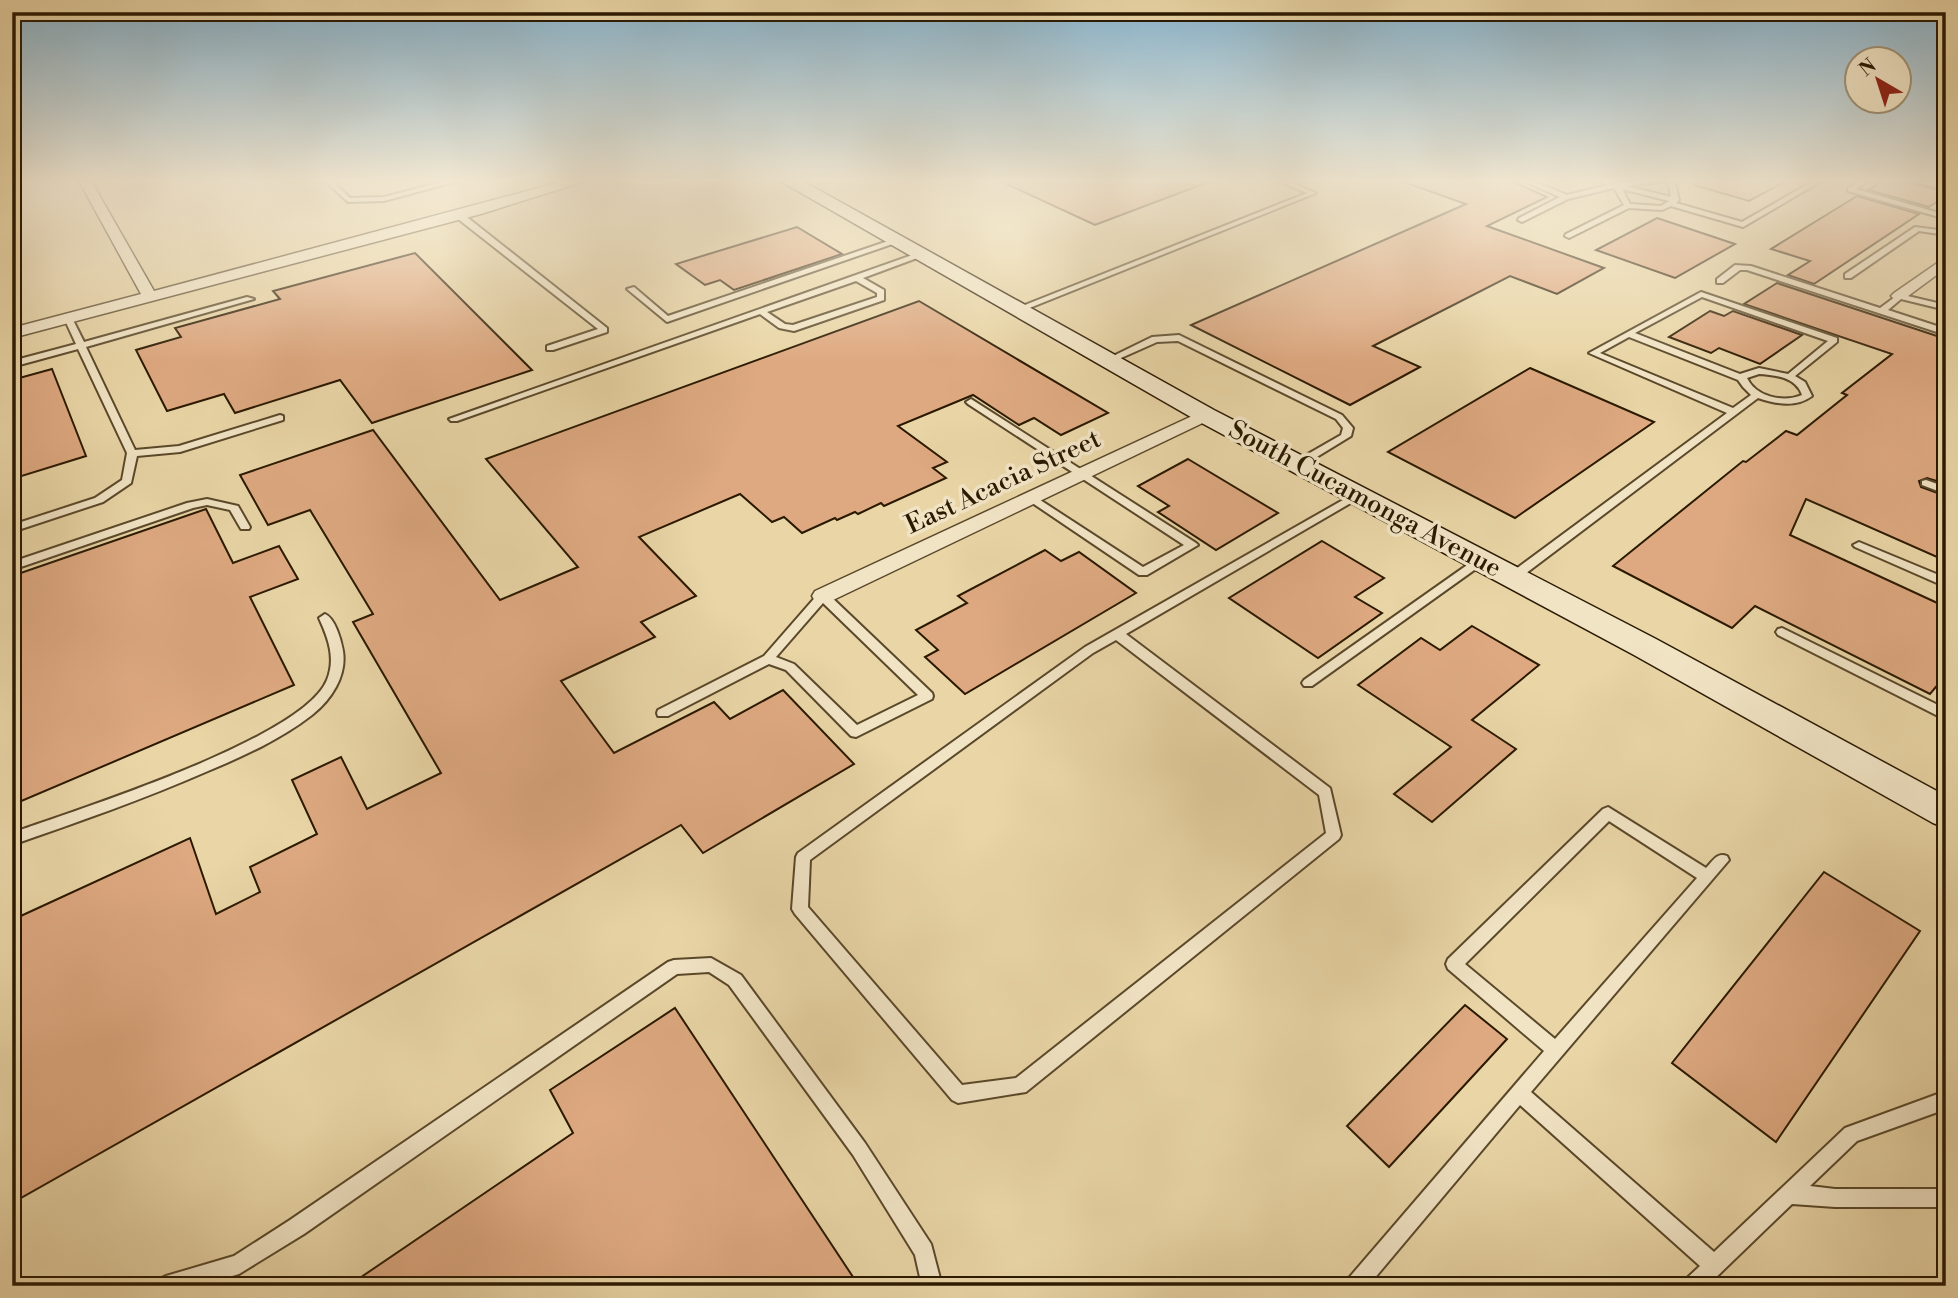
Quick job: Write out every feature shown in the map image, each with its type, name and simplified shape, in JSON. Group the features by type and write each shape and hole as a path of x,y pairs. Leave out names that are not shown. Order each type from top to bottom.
{"street":[{"path":"117,240 150,297"},
{"path":"12,333 370,240"},
{"name":"South Cucamonga Avenue","path":"897,241 1205,415 1943,807"},
{"path":"1899,296 1946,261"},
{"name":"East Acacia Street","path":"823,596 1205,415"}],"lane":[{"path":"491,240 604,330 550,348"},
{"path":"1018,309 1195,240"},
{"path":"1848,276 1902,240"},
{"path":"631,289 667,319 897,241"},
{"path":"454,419 921,255"},
{"path":"1720,281 1738,267 1748,268 1946,332"},
{"path":"761,311 782,326 794,328 881,298 881,292 857,278"},
{"path":"1734,412 1593,353 1702,294 1834,340 1788,377"},
{"path":"1883,310 1899,296 1946,308"},
{"path":"12,364 250,299"},
{"path":"12,529 99,500 127,481 132,453 68,318"},
{"path":"1629,334 1742,378 1746,387 1758,394 1785,401 1802,400 1807,396 1804,387 1788,377 1759,371 1745,374 1742,378"},
{"path":"1109,360 1155,339 1179,338 1339,417 1348,428 1346,436 1298,464"},
{"path":"1513,577 1758,394"},
{"path":"971,402 1192,545 1143,572 1030,498"},
{"path":"132,453 180,449 280,418"},
{"path":"1926,483 1946,491"},
{"path":"1117,635 1325,792 1334,835 1020,1086 958,1094 800,909 803,857 1089,650 1357,495"},
{"path":"12,566 150,518 207,502 234,508 245,527"},
{"path":"1860,545 1946,583"},
{"path":"1308,683 1480,560"},
{"path":"663,713 768,659 823,596 926,696 856,732 790,667 768,659"},
{"path":"12,839 144,791 251,745 312,709 329,689 339,652 325,618"},
{"path":"1782,632 1946,715"},
{"path":"1557,1051 1454,964 1608,813 1707,876"},
{"path":"1355,1286 1722,860"},
{"path":"166,1286 239,1264 674,967 711,965 735,980 859,1150 924,1251 932,1286"},
{"path":"1519,1093 1714,1265"},
{"path":"1693,1286 1851,1134 1946,1100"},
{"path":"1789,1194 1835,1198 1946,1198"}],"building":[{"path":"756,240 818,240 842,254 734,290 720,280 705,285 676,264"},
{"path":"1385,240 1525,240 1604,268 1557,294 1510,276 1373,346 1420,367 1350,405 1191,325"},
{"path":"1616,240 1722,240 1735,244 1675,278 1596,250"},
{"path":"1786,240 1881,240 1814,284 1788,275 1810,261 1771,249"},
{"path":"415,253 532,370 372,423 340,380 235,413 224,394 167,411 136,350 181,337 175,328 280,299 273,291"},
{"path":"1777,283 1946,339 1946,484 1927,478 1919,481 1921,487 1946,496 1946,561 1806,499 1790,535 1946,607 1946,675 1930,694 1755,606 1732,628 1613,566 1743,461 1746,462 1786,431 1797,435 1847,395 1842,393 1892,354 1744,304"},
{"path":"919,301 1108,413 1061,435 1034,418 1019,425 973,395 898,426 947,462 933,468 946,478 884,506 881,503 858,514 855,512 837,520 835,518 802,533 784,517 772,522 740,494 639,537 696,596 641,622 655,637 561,681 614,753 714,702 730,719 783,690 854,764 703,853 681,825 12,1203 12,920 190,838 216,914 260,892 250,867 317,834 292,780 341,757 367,809 441,773 353,622 373,614 310,510 268,525 240,475 373,430 500,600 578,567 486,459"},
{"path":"1710,311 1724,316 1733,311 1802,335 1760,364 1719,348 1711,353 1669,337"},
{"path":"1530,368 1654,422 1515,518 1388,452"},
{"path":"52,369 86,456 12,479 12,380"},
{"path":"1188,459 1278,513 1216,550 1158,512 1169,506 1138,486"},
{"path":"206,509 233,563 279,546 298,579 250,597 294,685 12,805 12,576"},
{"path":"1322,541 1384,578 1355,597 1382,613 1318,658 1229,598"},
{"path":"1045,550 1061,561 1079,552 1136,593 965,694 925,657 938,650 916,630 967,603 958,596"},
{"path":"1472,626 1539,665 1472,720 1516,749 1432,822 1394,794 1451,747 1358,685 1421,638 1440,650"},
{"path":"1824,872 1920,931 1776,1142 1672,1063"},
{"path":"1465,1005 1507,1039 1389,1167 1347,1126"},
{"path":"675,1008 859,1286 348,1286 573,1133 550,1090"}]}
